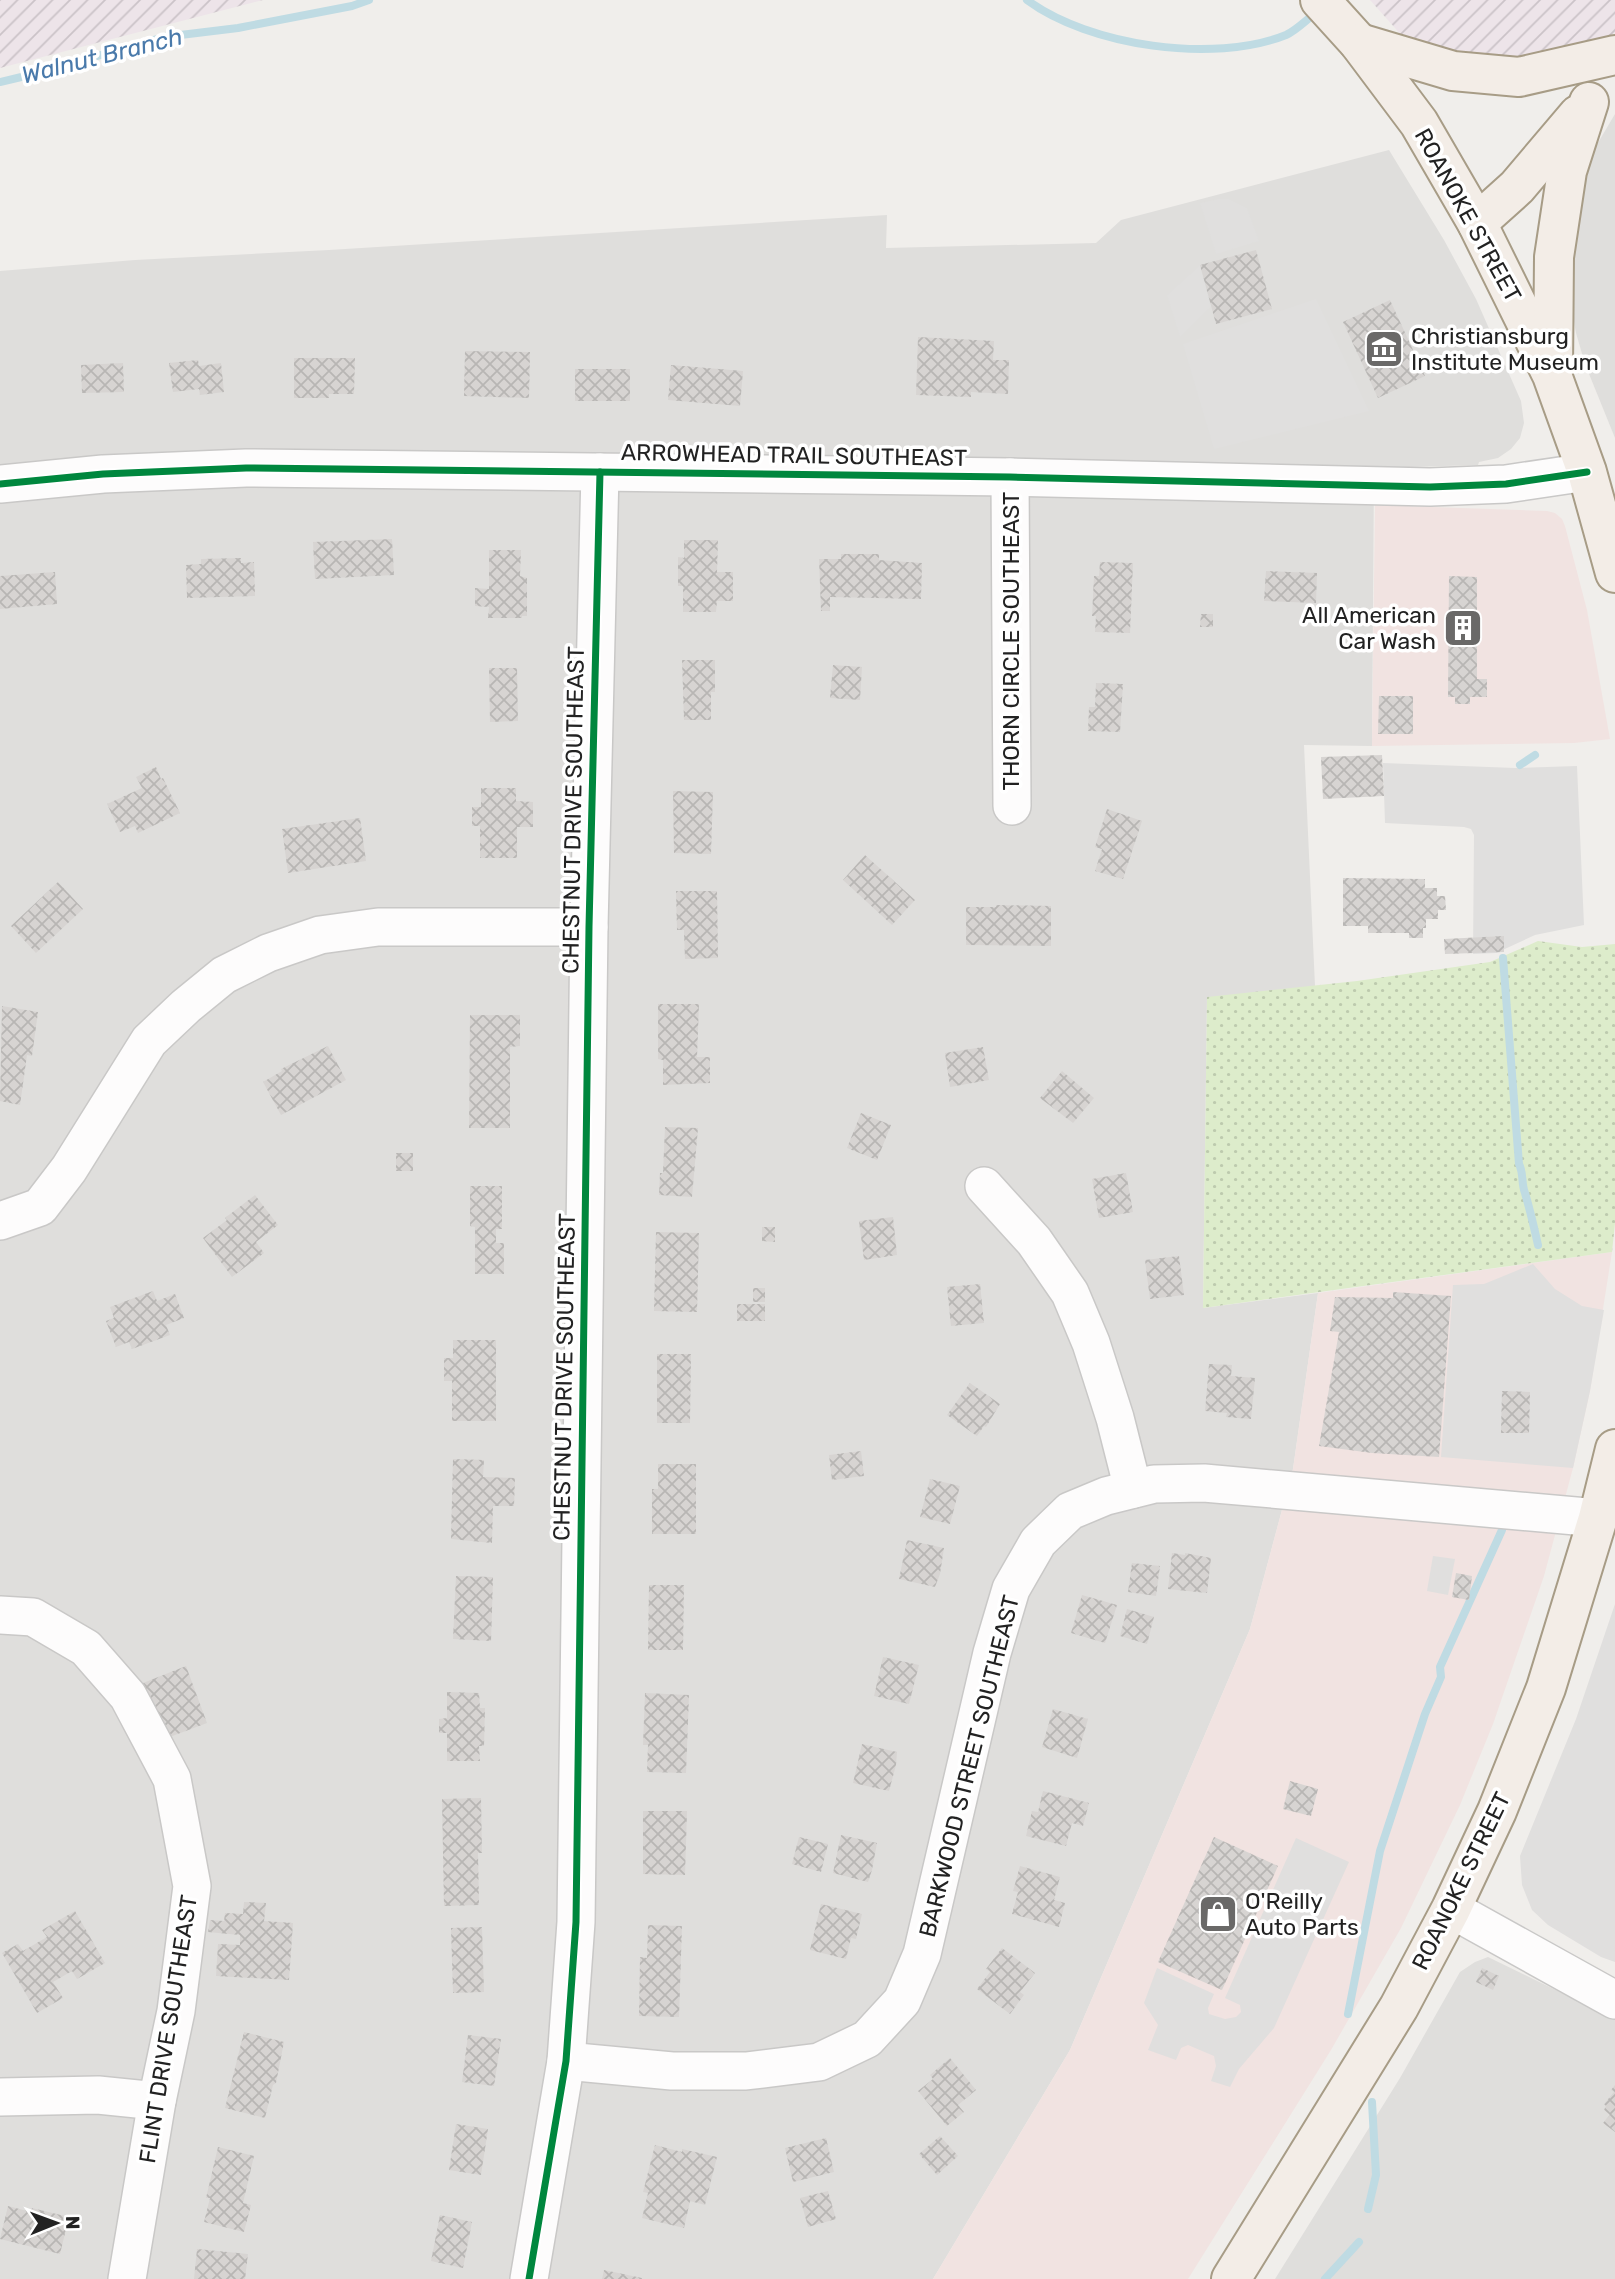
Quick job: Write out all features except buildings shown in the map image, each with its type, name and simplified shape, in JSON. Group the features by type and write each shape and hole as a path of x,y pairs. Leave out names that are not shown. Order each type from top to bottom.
{"main road":[{"name":"ROANOKE STREET","path":"1320,0 1359,43 1419,123 1477,223 1552,375 1587,472 1615,573"},
{"path":"1359,43 1453,71 1519,77 1615,55"},
{"path":"1477,223 1517,187 1615,71"},
{"path":"1552,375 1554,257 1567,171 1589,102"},
{"name":"ROANOKE STREET","path":"1231,2279 1399,2007 1451,1909 1501,1800 1546,1688 1598,1518 1615,1449"}],"street":[{"name":"ARROWHEAD TRAIL SOUTHEAST","path":"0,484 103,474 246,468 1010,477 1430,487 1506,484 1587,472"},
{"name":"CHESTNUT DRIVE SOUTHEAST","path":"529,2279 566,2061 576,1922 589,927 600,472"},
{"name":"THORN CIRCLE SOUTHEAST","path":"1010,477 1012,806"},
{"path":"0,1221 40,1207 69,1169 149,1041 224,975 268,953 320,935 378,928 589,927"},
{"path":"984,1186 1034,1241 1070,1293 1091,1343 1115,1418 1133,1489"},
{"name":"BARKWOOD STREET SOUTHEAST","path":"566,2061 672,2071 746,2071 819,2062 867,2039 902,2001 922,1954 992,1653 1011,1589 1038,1542 1070,1511 1106,1496 1154,1484 1204,1483 1598,1518"},
{"name":"FLINT DRIVE SOUTHEAST","path":"0,1615 33,1617 86,1648 128,1696 172,1779 192,1886 176,2011 127,2279"},
{"path":"1451,1909 1615,2000"},
{"path":"0,2097 98,2095 158,2101"}],"shaded area":[{"path":"0,0 263,0 0,68"},
{"path":"1370,0 1615,0 1615,33 1592,45 1488,64 1403,37"},
{"path":"1615,114 1615,438 1585,364 1567,284 1589,158"},
{"path":"1389,150 1444,240 1476,299 1521,401 1524,423 1520,438 1511,449 1498,458 1479,462 1478,465 1374,468 1372,746 1304,745 1315,986 1207,998 1203,1308 1318,1293 1293,1469 1250,1629 1070,2050 933,2279 0,2279 0,271 135,260 887,215 886,248 1096,243 1121,220"},
{"path":"1229,199 1247,208 1259,241 1216,254 1200,203"},
{"path":"1200,265 1211,307 1180,337 1167,295"},
{"path":"1316,299 1369,411 1214,449 1183,344"},
{"path":"1375,505 1547,511 1562,519 1587,610 1610,739 1574,743 1372,746"},
{"path":"1383,763 1515,768 1577,766 1584,925 1535,935 1496,953 1473,954 1474,835 1471,829 1464,827 1385,823"},
{"path":"1612,1252 1590,1391 1544,1576 1493,1724 1460,1805 1401,1928 1331,2050 1188,2279 933,2279 1070,2050 1250,1629 1293,1469 1318,1293"},
{"path":"1533,1264 1555,1289 1582,1306 1604,1310 1573,1468 1441,1457 1453,1285 1484,1284"},
{"path":"1433,1556 1455,1559 1448,1595 1427,1591"},
{"path":"1615,1604 1615,1962 1601,1957 1548,1925 1532,1910 1522,1885 1520,1856 1576,1719"},
{"path":"1296,1838 1349,1862 1274,2028 1239,2069 1230,2087 1211,2081 1216,2066 1214,2056 1188,2045 1181,2048 1176,2060 1148,2050 1158,2025 1144,2003 1157,1968 1214,1994 1208,2008 1209,2014 1225,2019 1236,2017 1241,2012 1240,2005 1225,1998"},
{"path":"1488,1957 1615,2019 1615,2279 1275,2279 1400,2078 1460,1972"}],"green space":[{"path":"1538,941 1582,947 1615,944 1615,1223 1612,1252 1203,1308 1207,997 1357,981 1490,962"}],"waterway":[{"name":"Walnut Branch","path":"0,82 164,37 238,28 352,6 369,0"},
{"name":"Walnut Branch","path":"1027,0 1053,16 1117,39 1189,49 1257,44 1290,33 1317,12"},
{"path":"1520,765 1535,755"},
{"path":"1503,958 1519,1164 1538,1245"},
{"path":"1348,2014 1380,1851 1425,1714 1441,1677 1440,1667 1502,1530"},
{"path":"1368,2209 1376,2175 1372,2102"},
{"path":"1325,2279 1359,2242"}],"cycle path":[{"path":"0,484 103,474 246,468 1010,477 1430,487 1506,484 1587,472"},
{"path":"529,2279 566,2061 576,1922 589,927 600,472"}],"place":[{"name":"Christiansburg Institute Museum","path":"1384,349"},
{"name":"All American Car Wash","path":"1463,628"},
{"name":"O'Reilly Auto Parts","path":"1218,1914"}]}
